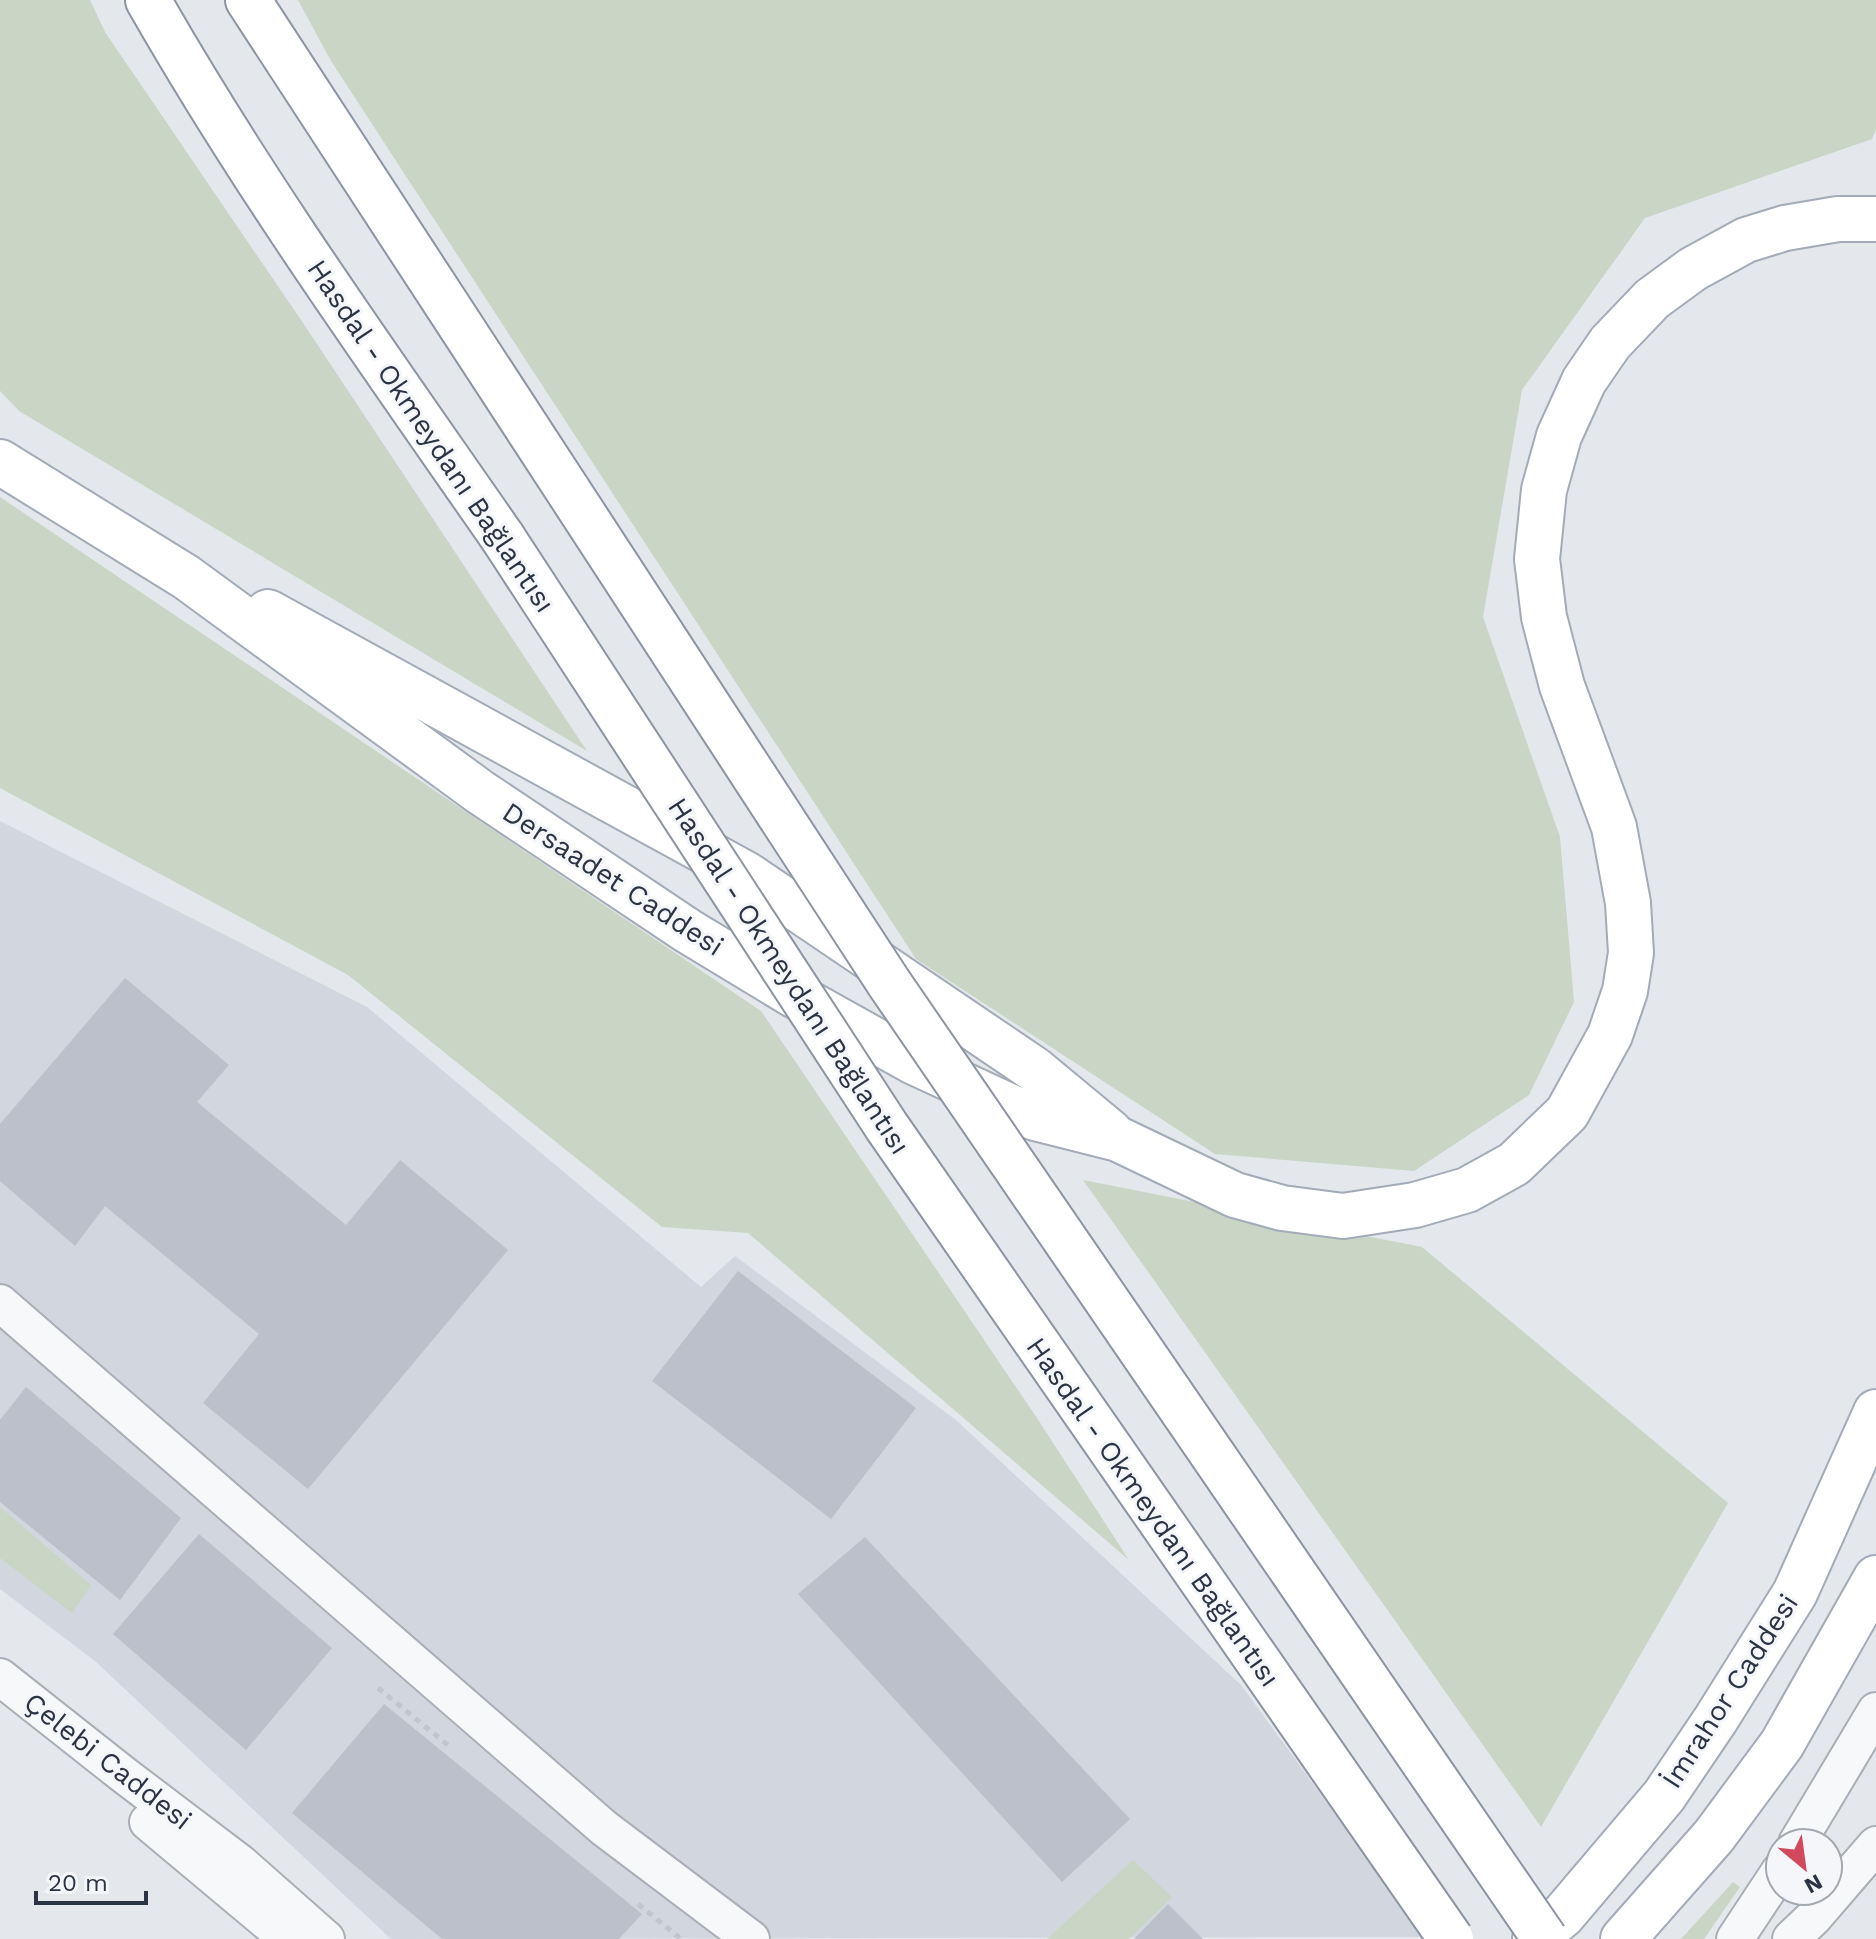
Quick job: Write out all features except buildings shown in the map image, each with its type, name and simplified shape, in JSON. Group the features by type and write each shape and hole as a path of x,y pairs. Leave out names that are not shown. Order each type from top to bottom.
{"main road":[{"name":"Hasdal - Okmeydanı Bağlantısı","path":"148,0 220,120 503,538 887,1127 1451,1939"},
{"path":"248,0 889,983 1545,1939"},
{"name":"Dersaadet Caddesi","path":"0,462 186,577 480,792 688,931 914,1062 1035,1118 1118,1139 1235,1195 1282,1208 1343,1216 1415,1205 1467,1190 1514,1164 1567,1113 1610,1035 1625,991 1631,953 1628,903 1614,827 1562,686 1544,617 1537,559 1544,490 1559,436 1584,381 1610,343 1652,299 1693,269 1746,240 1785,228 1838,219 1876,219"},
{"name":"Dersaadet Caddesi","path":"186,577 264,609 746,874 1034,1069 1118,1139"},
{"name":"İmrahor Caddesi","path":"1535,1939 1563,1915 1664,1796 1716,1719 1795,1593 1876,1412"},
{"path":"1795,1593 1876,1472"},
{"path":"1623,1939 1714,1836 1782,1744 1873,1587"}],"street":[{"path":"0,1303 604,1828 751,1939"},
{"name":"Çelebi Caddesi","path":"0,1677 240,1863 326,1939"},
{"name":"Çelebi Caddesi","path":"0,1703 113,1792 288,1939"},
{"path":"1807,1827 1876,1711"},
{"path":"1791,1939 1876,1845"},
{"path":"1735,1939 1764,1895"}],"shaded area":[{"path":"0,821 367,1007 701,1287 735,1256 956,1420 1241,1685 1425,1937 391,1939 95,1661 0,1589"}],"green space":[{"path":"0,0 90,0 105,32 303,323 587,751 19,411 0,391"},
{"path":"298,0 1876,0 1876,129 1872,139 1645,218 1522,390 1483,617 1560,837 1574,1002 1529,1095 1414,1171 1215,1154 916,959 331,61"},
{"path":"0,497 761,1011 1035,1415 1129,1560 748,1233 662,1227 348,975 0,788"},
{"path":"1083,1180 1422,1247 1728,1503 1541,1827"},
{"path":"0,1507 91,1585 72,1613 0,1558"},
{"path":"1133,1860 1172,1897 1129,1939 1047,1939"},
{"path":"1733,1882 1740,1887 1704,1939 1681,1939"}]}
